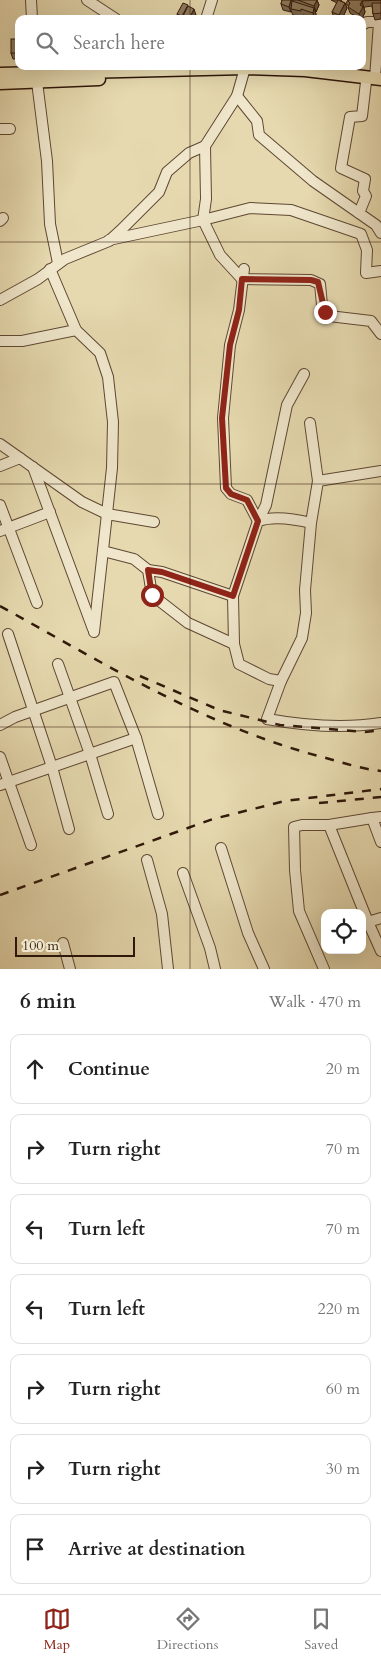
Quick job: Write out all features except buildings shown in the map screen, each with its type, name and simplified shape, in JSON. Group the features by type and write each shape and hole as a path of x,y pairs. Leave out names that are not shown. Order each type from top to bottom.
{"main road":[{"path":"0,74 212,70 376,81"},
{"path":"244,72 303,70"},
{"path":"336,70 376,81"},
{"path":"0,83 35,73"}],"street":[{"path":"31,0 32,15"},
{"path":"87,0 110,15"},
{"path":"207,15 212,0"},
{"path":"359,213 366,196 363,191 365,179 341,168 350,117 362,116 376,81 380,22 366,23"},
{"path":"108,240 159,192 167,172 190,153 205,146 237,96 244,72"},
{"path":"33,468 94,632 112,468 113,422 108,377 100,353 76,330 54,266 47,161 35,73"},
{"path":"237,96 258,121 260,135 313,181 376,225 381,233"},
{"path":"205,146 206,199 203,220 220,255 243,274 318,282 322,305 329,316 371,322 381,334"},
{"path":"0,300 38,279 54,266 108,240 250,208 290,210 361,234 367,250 366,273 381,271"},
{"path":"243,274 239,310 230,345 224,390 224,468 226,488 231,494 247,500 258,521"},
{"path":"0,340 22,341 76,330"},
{"path":"281,681 269,679 238,664 234,644 233,596 258,521 266,505 288,405 304,374"},
{"path":"310,423 318,481 311,523 305,590 306,614 302,638 281,681 267,719 302,725 351,728 381,723"},
{"path":"0,444 82,502 107,514 154,522"},
{"path":"0,466 20,458"},
{"path":"318,481 381,470"},
{"path":"0,505 4,530 37,603"},
{"path":"4,530 50,512"},
{"path":"258,521 288,518 311,523"},
{"path":"102,552 134,559 148,570 162,572 233,596"},
{"path":"148,570 152,595 188,623 234,644"},
{"path":"8,634 52,767 69,829"},
{"path":"58,664 90,754 108,814"},
{"path":"0,725 114,682 136,738 158,814"},
{"path":"4,783 136,738"},
{"path":"0,757 4,783 31,845"},
{"path":"324,969 299,911 295,870 294,827 302,825 328,825 377,818 381,842"},
{"path":"328,825 381,951"},
{"path":"221,848 248,933 264,969"},
{"path":"147,860 162,914 168,969"},
{"path":"183,873 210,948 215,969"},
{"path":"368,922 381,918"},
{"path":"63,943 70,969"}],"railway":[{"path":"0,606 118,672 240,730 282,745 353,766 381,771"},
{"path":"140,676 219,710 280,725 365,732 381,730"},
{"path":"0,895 213,819 285,801 381,789"},
{"path":"319,803 381,797"}],"route":[{"path":"152,595 148,570 162,572 233,596 258,521 247,500 231,494 226,488 224,468 222,418 224,390 230,345 239,310 242,279 311,280 318,282 325,312"}]}
